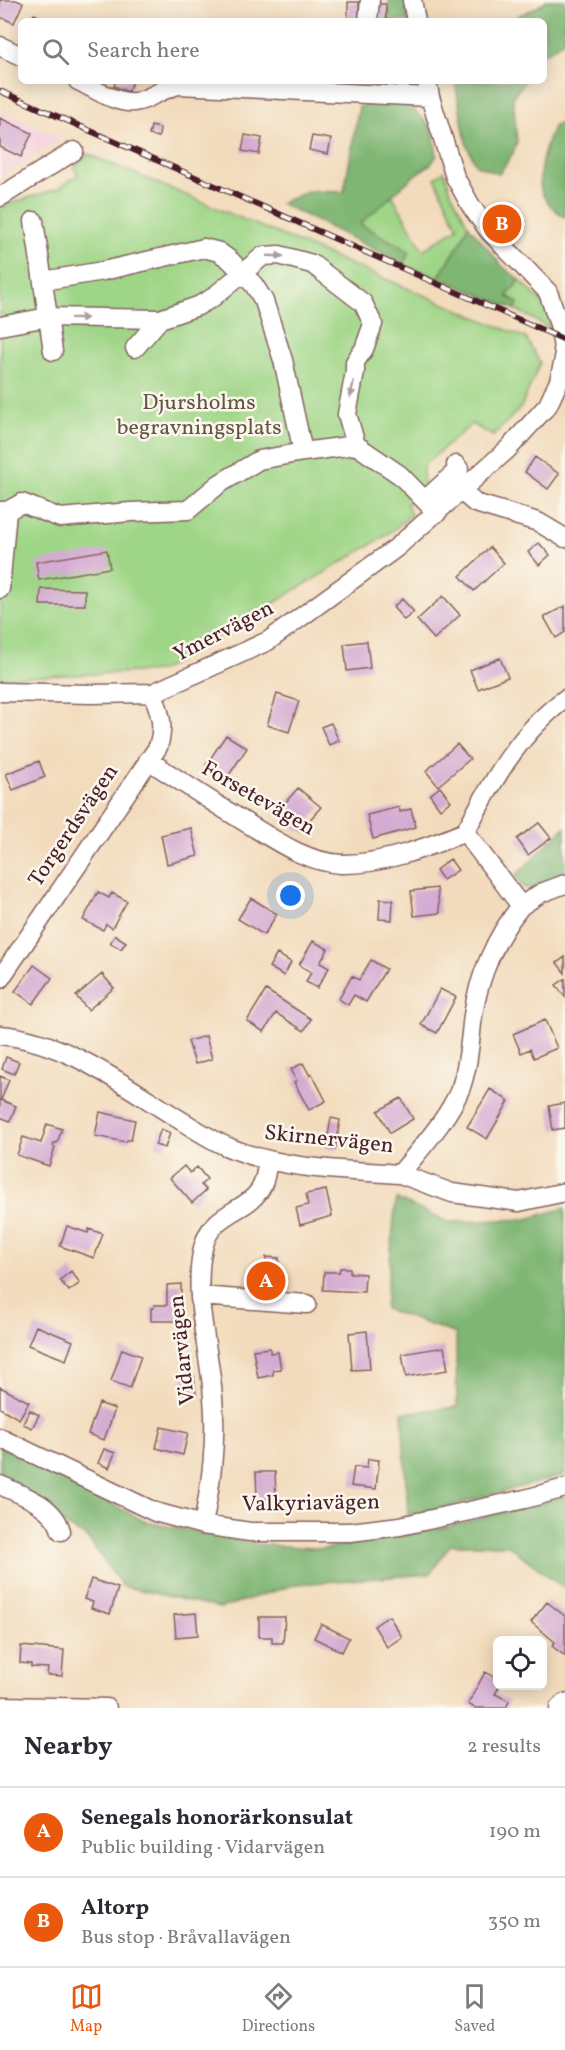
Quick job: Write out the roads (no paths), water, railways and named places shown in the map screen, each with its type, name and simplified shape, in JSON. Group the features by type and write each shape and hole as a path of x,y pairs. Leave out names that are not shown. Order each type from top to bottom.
{"street":[{"path":"368,18 370,0"},
{"path":"412,0 415,18"},
{"path":"0,46 18,55"},
{"path":"84,84 129,104 178,85 428,89 455,177 471,206 489,231 548,292 565,301"},
{"path":"0,197 74,151"},
{"path":"34,221 53,351"},
{"path":"43,281 103,271 204,248 219,252 243,272 264,301 283,360 303,452"},
{"path":"0,326 48,317 160,320 198,306 212,298 263,256 279,255 312,264 363,303 373,324 364,349 355,362 347,414 356,445 400,476 431,506 459,469 456,465"},
{"path":"548,292 560,324 564,359"},
{"path":"135,348 160,320"},
{"name":"Ymervägen","path":"0,692 153,693 268,641 396,548 431,506 461,491 508,449 548,405 559,381 564,359"},
{"path":"0,589 3,511 22,503 60,518 188,510 219,484 259,460 356,445"},
{"path":"461,491 475,503 538,522 565,538"},
{"name":"Torgerdsvägen","path":"0,979 158,747 163,720 153,693"},
{"path":"565,699 529,732 496,776 465,832 521,906 541,893 565,884"},
{"name":"Forsetevägen","path":"148,760 280,843 307,857 325,862 343,864 396,857 465,832"},
{"name":"Skirnervägen","path":"0,1035 23,1037 62,1051 101,1071 232,1149 268,1161 400,1174 440,1123 460,1088 470,1050 474,1013 483,977 497,942 510,919 521,906"},
{"name":"Vidarvägen","path":"203,1525 210,1485 214,1426 209,1360 200,1296 203,1247 212,1228 223,1216 258,1194 268,1161"},
{"path":"400,1174 452,1193 519,1202 565,1192"},
{"path":"200,1296 307,1304"},
{"name":"Valkyriavägen","path":"0,1438 155,1512 203,1525 250,1532 350,1532 400,1526 565,1488"},
{"path":"0,1485 50,1512 61,1531"},
{"path":"559,1708 565,1703"},
{"path":"0,1706 107,1708"}],"railway":[{"path":"0,91 565,340"}],"place":[{"name":"Altorp","path":"502,224"},
{"name":"Senegals honorärkonsulat","path":"266,1281"}],"park label":[{"name":"Djursholms begravningsplats","path":"199,416"}]}
